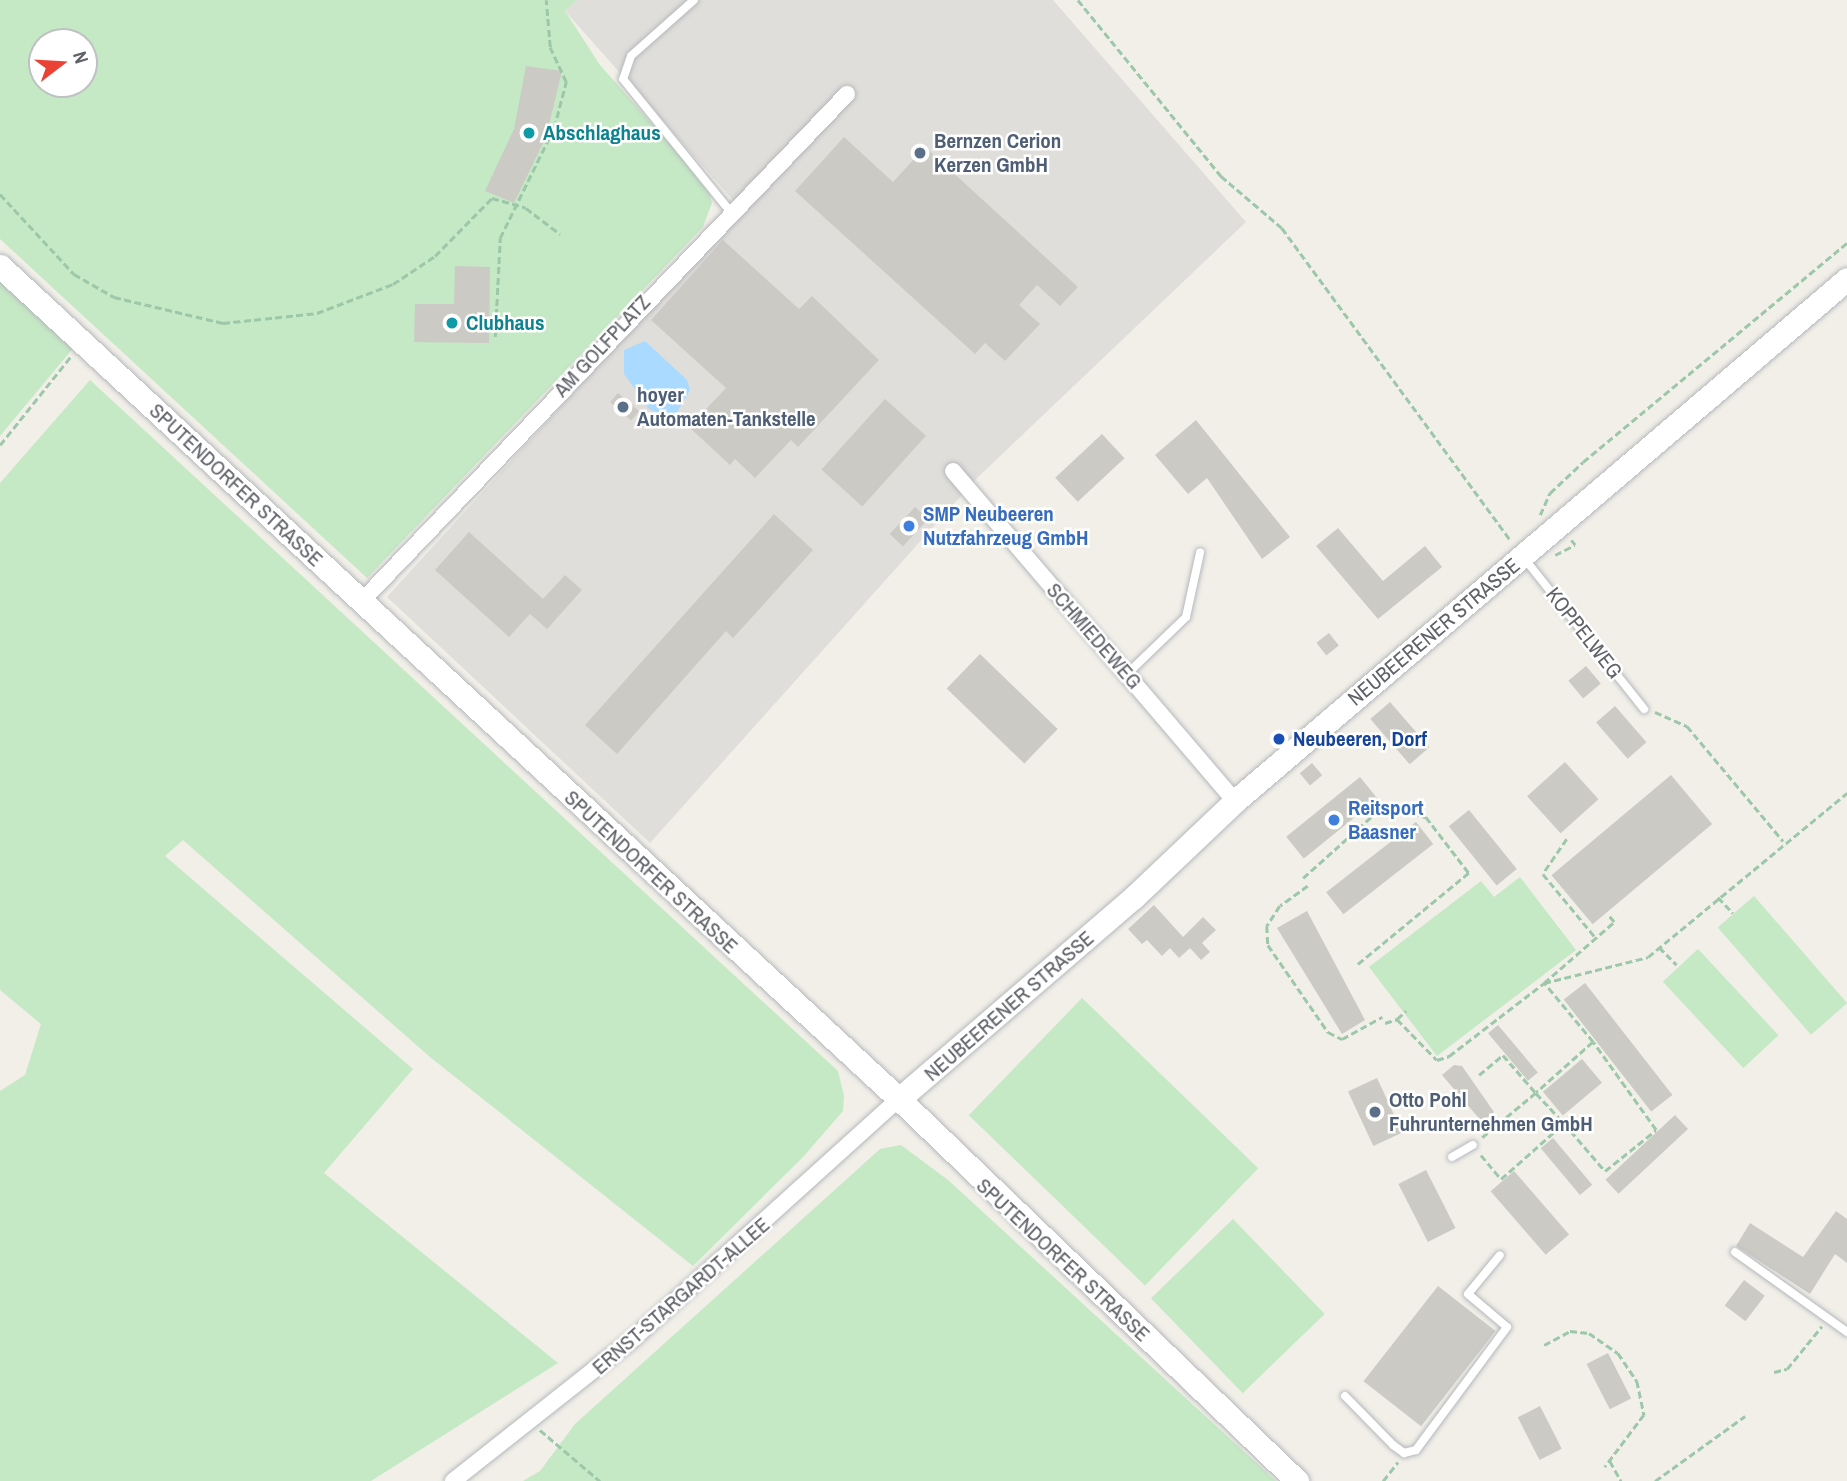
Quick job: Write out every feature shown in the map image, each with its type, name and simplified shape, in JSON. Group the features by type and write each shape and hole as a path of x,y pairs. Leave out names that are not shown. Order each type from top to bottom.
{"main road":[{"name":"SPUTENDORFER STRASSE","path":"0,266 899,1099 1297,1481"},
{"name":"NEUBEERENER STRASSE","path":"899,1099 1134,897 1235,801 1847,279"}],"street":[{"name":"AM GOLFPLATZ","path":"361,602 730,211 848,94"},
{"name":"SCHMIEDEWEG","path":"953,471 1235,801"},
{"name":"ERNST-STARGARDT-ALLEE","path":"453,1481 533,1423 899,1099"}],"lane":[{"path":"694,0 631,56 623,79 730,211"},
{"path":"1127,674 1186,617 1200,553"},
{"name":"KOPPELWEG","path":"1523,557 1644,709"},
{"path":"1452,1157 1473,1145"},
{"path":"1735,1252 1847,1332"},
{"path":"1345,1396 1404,1453 1430,1437 1507,1327 1468,1294 1500,1255"}],"path":[{"path":"495,337 495,259 554,128 566,82 550,47 546,0"},
{"path":"1078,0 1221,176 1282,228 1523,557"},
{"path":"0,194 74,274 114,297 223,323 282,321 346,304 435,256 492,198 517,207 560,234"},
{"path":"1544,506 1583,463 1847,243"},
{"path":"0,445 82,342"},
{"path":"1644,709 1687,726 1783,841"},
{"path":"1544,983 1601,971 1659,947 1783,841 1847,793"},
{"path":"1303,878 1381,808 1426,817 1469,873 1356,966"},
{"path":"1567,839 1543,874 1596,938"},
{"path":"1308,886 1279,906 1267,926 1268,946 1328,1032 1342,1039 1382,1017"},
{"path":"1718,897 1733,913"},
{"path":"1397,1019 1437,1060 1544,983 1614,922 1608,915"},
{"path":"1659,947 1677,965"},
{"path":"1479,1074 1503,1055 1605,1171 1656,1130 1593,1042 1544,983"},
{"path":"1385,1023 1397,1019 1406,1011"},
{"path":"1564,1123 1501,1179 1473,1145 1593,1042"},
{"path":"1774,1372 1787,1369 1828,1318"},
{"path":"1544,1345 1570,1331 1589,1334 1618,1353 1637,1381 1644,1415 1605,1468"},
{"path":"1655,1481 1745,1416"},
{"path":"533,1423 600,1481"},
{"path":"1383,1481 1404,1453"},
{"path":"1610,1461 1621,1481"}],"shaded area":[{"path":"577,0 1053,0 1246,222 977,478 650,843 387,597 741,209 565,11"}],"green space":[{"path":"0,0 577,0 565,11 600,65 708,187 712,203 703,227 367,578 0,239"},
{"path":"0,275 75,346 0,436"},
{"path":"90,380 838,1071 844,1096 843,1111 804,1156 693,1266 430,1057 183,840 165,856 413,1069 324,1173 558,1363 371,1481 0,1481 0,1091 25,1075 41,1024 0,990 0,483"},
{"path":"1520,877 1576,950 1437,1056 1369,967 1481,881 1494,897"},
{"path":"1754,896 1847,1003 1811,1035 1718,927"},
{"path":"1698,949 1778,1035 1743,1068 1663,982"},
{"path":"1082,998 1258,1168 1145,1285 969,1115"},
{"path":"901,1145 948,1180 1276,1481 523,1481 540,1471 575,1424 880,1149"},
{"path":"1233,1219 1325,1314 1243,1393 1151,1298"}],"water":[{"path":"645,341 687,380 690,390 674,417 650,410 624,374 624,350"}],"building":[{"name":"Abschlaghaus","path":"526,66 562,71 546,137 514,203 485,191 514,129"},
{"path":"844,137 893,182 925,147 1078,287 1060,306 1037,285 1019,305 1040,324 1005,361 985,343 975,354 795,191"},
{"path":"723,240 799,309 812,296 879,360 798,447 791,440 755,478 735,459 730,465 689,427 726,388 651,320"},
{"name":"Clubhaus","path":"455,266 490,267 489,343 414,342 415,304 454,304"},
{"path":"618,393 639,411 631,420 610,402"},
{"path":"885,399 926,436 862,506 821,470"},
{"path":"1196,420 1290,537 1262,559 1207,478 1188,494 1155,455"},
{"path":"1102,434 1125,458 1078,502 1055,478"},
{"name":"SMP Neubeeren Nutzfahrzeug GmbH","path":"915,507 928,519 903,546 890,534"},
{"path":"774,514 813,550 733,638 726,631 617,754 585,725"},
{"path":"1338,528 1383,581 1425,546 1442,567 1378,619 1316,546"},
{"path":"469,532 543,599 565,575 582,590 547,629 530,614 509,637 435,570"},
{"path":"1329,633 1339,646 1326,655 1316,643"},
{"path":"980,654 1058,729 1024,764 947,689"},
{"path":"1586,666 1601,684 1583,698 1568,681"},
{"path":"1390,702 1429,747 1410,764 1370,719"},
{"path":"1615,706 1646,742 1628,759 1596,722"},
{"path":"1565,762 1598,799 1561,833 1527,796"},
{"path":"1312,763 1322,775 1310,786 1300,773"},
{"path":"1671,775 1712,824 1593,924 1551,875"},
{"path":"1360,777 1378,799 1304,859 1286,837"},
{"path":"1469,810 1517,869 1497,885 1449,826"},
{"path":"1416,822 1433,844 1343,914 1326,892"},
{"path":"1154,905 1183,937 1203,917 1216,930 1202,943 1210,952 1201,960 1190,948 1179,958 1170,948 1162,956 1147,940 1142,944 1128,929"},
{"path":"1307,911 1365,1020 1342,1034 1277,928"},
{"path":"1585,983 1672,1095 1651,1112 1564,1000"},
{"path":"1498,1025 1538,1072 1528,1081 1488,1033"},
{"path":"1582,1059 1602,1083 1563,1116 1543,1092"},
{"path":"1454,1065 1462,1066 1494,1112 1482,1122 1442,1075"},
{"name":"Otto Pohl Fuhrunternehmen GmbH","path":"1377,1078 1402,1132 1373,1146 1348,1092"},
{"path":"1675,1115 1688,1129 1618,1194 1606,1180"},
{"path":"1553,1138 1592,1185 1580,1195 1541,1148"},
{"path":"1426,1170 1456,1228 1428,1242 1398,1184"},
{"path":"1514,1171 1569,1234 1546,1255 1491,1191"},
{"path":"1836,1211 1847,1219 1847,1263 1835,1254 1810,1294 1736,1246 1750,1223 1803,1257"},
{"path":"1744,1280 1765,1296 1746,1321 1725,1306"},
{"path":"1438,1286 1496,1331 1421,1426 1364,1381"},
{"path":"1608,1353 1631,1398 1610,1409 1587,1364"},
{"path":"1540,1406 1562,1449 1540,1460 1518,1417"}],"place":[{"name":"Abschlaghaus","path":"529,133"},
{"name":"Bernzen Cerion Kerzen GmbH","path":"920,153"},
{"name":"Clubhaus","path":"452,323"},
{"name":"hoyer Automaten-Tankstelle","path":"623,407"},
{"name":"SMP Neubeeren Nutzfahrzeug GmbH","path":"909,526"},
{"name":"Neubeeren, Dorf","path":"1279,739"},
{"name":"Reitsport Baasner","path":"1334,820"},
{"name":"Otto Pohl Fuhrunternehmen GmbH","path":"1375,1112"}]}
